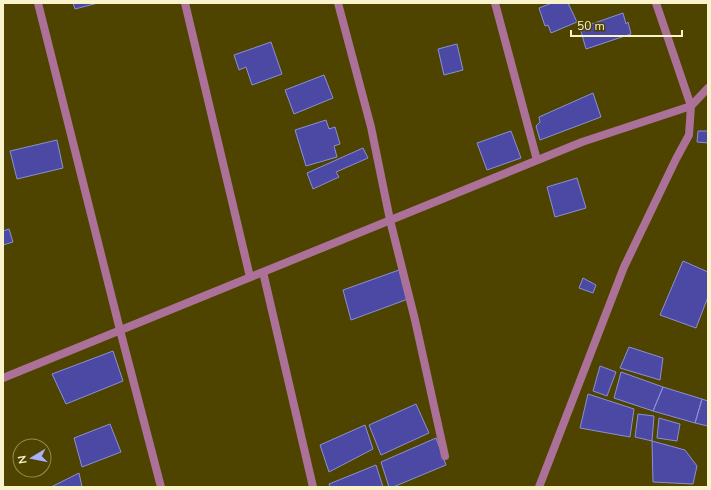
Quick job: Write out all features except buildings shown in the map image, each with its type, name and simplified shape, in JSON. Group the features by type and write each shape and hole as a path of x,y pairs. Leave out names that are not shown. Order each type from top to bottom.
{"street":[{"path":"38,3 161,487"},
{"path":"185,3 250,277"},
{"path":"338,3 371,127 390,220 415,320 445,456"},
{"path":"495,3 537,160"},
{"path":"539,487 624,267 676,159 689,136 691,106 656,3"},
{"path":"3,378 582,142 691,106 708,88"},
{"path":"263,272 313,487"}]}
